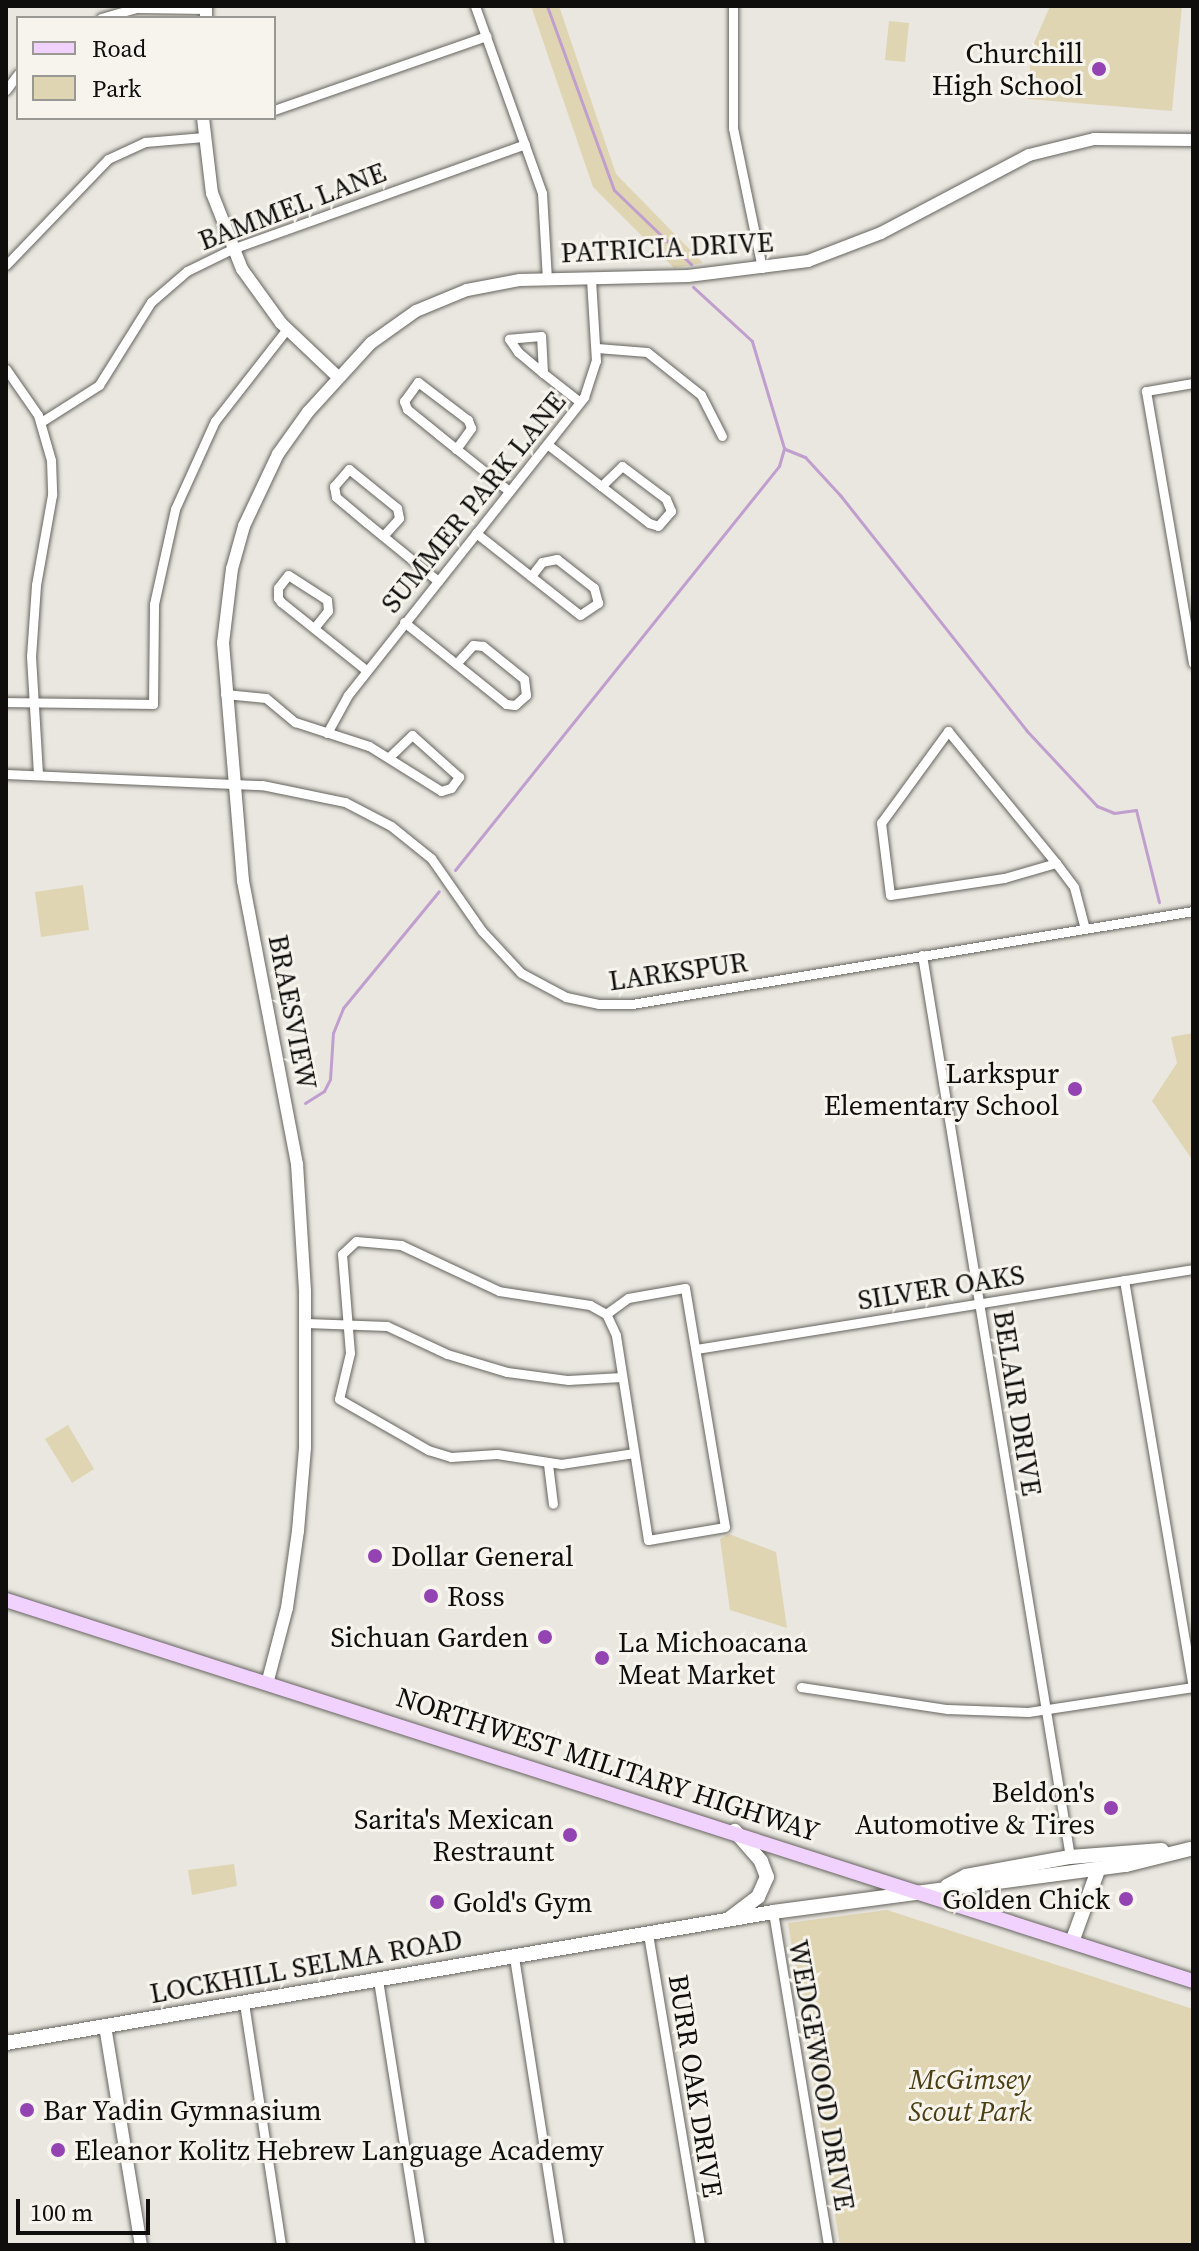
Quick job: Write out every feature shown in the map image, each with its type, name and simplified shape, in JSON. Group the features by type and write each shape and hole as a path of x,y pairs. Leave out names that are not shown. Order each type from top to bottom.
{"main road":[{"name":"NORTHWEST MILITARY HIGHWAY","path":"6,1600 918,1890 1193,1981"},
{"path":"726,1920 758,1897 767,1877 761,1861 734,1831"},
{"name":"LOCKHILL SELMA ROAD","path":"947,1886 966,1876 1070,1857 1192,1849"},
{"name":"LOCKHILL SELMA ROAD","path":"6,2043 773,1912 947,1886 1031,1880 1098,1870 1192,1849"},
{"path":"1031,1880 1065,1867 1070,1857"},
{"path":"1072,1942 1098,1870"}],"street":[{"path":"475,6 525,144 546,216 547,279"},
{"path":"733,6 733,128 762,268"},
{"path":"108,16 137,7 206,11"},
{"path":"276,109 486,36"},
{"path":"203,120 212,193 232,249 260,299 338,377"},
{"path":"6,265 108,159 145,142 204,137"},
{"name":"PATRICIA DRIVE","path":"338,377 393,326 441,299 493,283 762,268 808,261 860,243 1029,155 1094,139 1193,140"},
{"name":"BAMMEL LANE","path":"41,422 99,385 161,291 187,271 232,249 525,144"},
{"name":"SUMMER PARK LANE","path":"327,733 367,671 580,402 594,378 597,348 591,279"},
{"path":"6,702 153,704 154,604 175,509 215,421 287,329"},
{"path":"543,373 541,336 509,339 518,352 543,373 580,402"},
{"path":"597,348 647,352 701,395 722,436"},
{"path":"6,369 41,422 52,477 34,603 38,775"},
{"name":"BRAESVIEW","path":"267,1684 287,1608 298,1531 306,1323 297,1164 243,881 225,694 226,603 244,526 278,454 338,377"},
{"path":"456,449 470,424 418,382 405,405 456,449 509,491"},
{"path":"1193,383 1146,391 1193,663"},
{"path":"547,444 601,486 654,526 662,524 671,511 666,499 622,466 601,486"},
{"path":"383,536 399,518 397,508 349,469 334,486 336,497 383,536 438,581"},
{"path":"476,533 580,615 598,603 594,588 557,559 542,562 531,576"},
{"path":"314,628 329,603 308,584 288,575 278,588 278,598 314,628 367,671"},
{"path":"404,622 456,664 506,704 515,705 526,695 524,679 483,646 473,645 456,664"},
{"path":"225,694 259,696 295,722 390,756 441,791 451,788 459,777 412,735 390,756"},
{"path":"1056,863 1004,878 890,895 883,815 948,731 1056,863 1074,887 1085,929"},
{"name":"LARKSPUR","path":"6,774 234,784 321,794 391,826 447,876 508,962 535,982 582,1001 632,1004 1193,911"},
{"name":"BELAIR DRIVE","path":"922,955 1070,1857"},
{"path":"606,1314 628,1298 685,1288 725,1527 648,1540 616,1335 606,1314 580,1303 499,1291 392,1243 356,1241 344,1249 348,1363 339,1399 438,1454 497,1454 548,1464 634,1453"},
{"name":"SILVER OAKS","path":"696,1349 1193,1269"},
{"path":"801,1687 947,1709 1047,1711 1193,1687 1124,1280"},
{"path":"306,1323 393,1327 447,1354 507,1372 568,1380 622,1377"},
{"path":"548,1464 553,1504"},
{"name":"WEDGEWOOD DRIVE","path":"773,1912 828,2245"},
{"name":"BURR OAK DRIVE","path":"648,1934 700,2245"},
{"path":"514,1957 559,2245"},
{"path":"378,1980 420,2245"},
{"path":"244,2003 281,2245"},
{"path":"105,2026 141,2245"}],"green space":[{"path":"531,6 559,6 616,174 703,263 674,268 593,187"},
{"name":"Churchill High School","path":"1050,6 1182,6 1172,111 1028,99 1031,50"},
{"path":"889,21 909,23 905,62 885,60"},
{"path":"83,885 89,930 41,937 35,892"},
{"path":"1193,1033 1193,1161 1152,1101 1177,1063 1171,1037"},
{"path":"68,1425 94,1469 72,1483 45,1439"},
{"path":"729,1534 776,1552 787,1628 730,1610 720,1539"},
{"path":"234,1864 237,1886 192,1895 188,1870"},
{"name":"McGimsey Scout Park","path":"887,1910 1193,2009 1193,2245 840,2245 788,1923"}],"waterway":[{"path":"547,6 614,190 691,264"},
{"path":"455,870 779,466 784,448 752,341 693,287"},
{"path":"785,449 805,457 840,495 1026,730 1097,806 1114,813 1136,810 1159,902"},
{"path":"305,1103 324,1091 330,1079 333,1033 343,1008 439,891"}],"place":[{"name":"Churchill High School","path":"1099,69"},
{"name":"Larkspur Elementary School","path":"1075,1089"},
{"name":"Dollar General","path":"375,1556"},
{"name":"Ross","path":"431,1596"},
{"name":"Sichuan Garden","path":"545,1637"},
{"name":"La Michoacana Meat Market","path":"602,1658"},
{"name":"Beldon's Automotive & Tires","path":"1111,1808"},
{"name":"Sarita's Mexican Restraunt","path":"570,1835"},
{"name":"Golden Chick","path":"1126,1899"},
{"name":"Gold's Gym","path":"437,1902"},
{"name":"Bar Yadin Gymnasium","path":"27,2110"},
{"name":"Eleanor Kolitz Hebrew Language Academy","path":"58,2150"}]}
